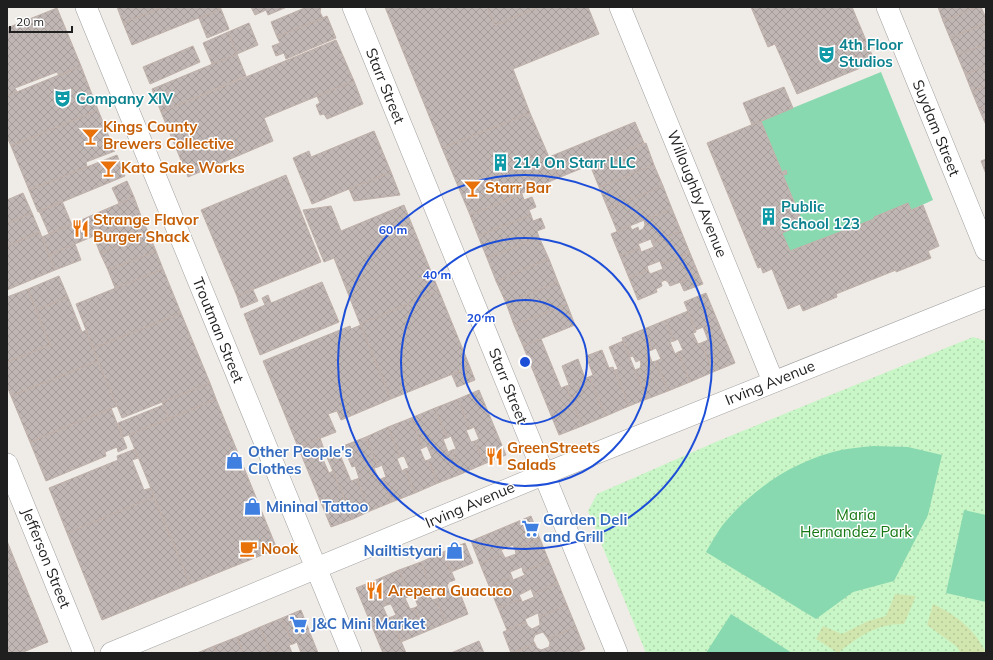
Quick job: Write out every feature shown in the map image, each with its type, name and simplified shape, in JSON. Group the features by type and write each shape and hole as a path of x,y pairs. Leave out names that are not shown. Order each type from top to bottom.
{"street":[{"name":"Troutman Street","path":"86,7 350,653"},
{"name":"Starr Street","path":"354,7 617,653"},
{"name":"Willoughby Avenue","path":"620,7 773,381"},
{"name":"Suydam Street","path":"887,7 986,250"},
{"name":"Irving Avenue","path":"111,653 544,474 773,381 986,297"},
{"name":"Jefferson Street","path":"7,464 84,653"}],"green space":[{"path":"881,72 933,200 911,210 908,203 874,217 874,219 790,251 782,233 801,225 798,216 800,215 783,175 787,173 786,170 782,172 761,121"},
{"name":"Maria Hernandez Park","path":"973,337 986,341 986,653 646,653 588,511 597,494 718,441"},
{"path":"874,446 908,447 942,455 928,515 894,581 853,592 816,619 706,552 720,528 737,509 763,486 778,476 792,468 824,455 845,449"},
{"path":"964,510 986,515 986,602 946,593"},
{"path":"895,594 916,596 904,624 885,626 868,632 838,653 816,639 823,626 842,634 868,621 886,616"},
{"path":"933,604 957,618 964,624 982,644 986,653 961,653 956,646 927,625"},
{"path":"731,614 792,653 706,653"}],"building":[{"path":"117,7 163,7 123,23"},
{"path":"163,7 220,7 221,9 132,45 123,23"},
{"path":"251,7 287,7 268,15 266,10 255,15"},
{"path":"307,7 321,7 320,12 323,18 277,37 271,22"},
{"path":"385,7 487,7 495,25 539,7 588,7 599,34 513,69 530,113 442,148"},
{"path":"487,7 539,7 495,25"},
{"name":"4th Floor Studios","path":"751,7 852,7 875,62 797,94 775,44 768,47"},
{"path":"938,7 977,7 943,21"},
{"path":"977,7 981,7 986,18 986,23 950,38 943,21"},
{"path":"57,8 81,66 59,76 57,72 15,88 17,92 7,96 7,28"},
{"path":"221,9 229,29 207,38 199,18"},
{"path":"327,16 336,38 286,59 284,53 276,56 272,46 280,43 277,37"},
{"path":"249,23 258,45 237,54 228,32"},
{"path":"986,23 986,44 957,55 950,38"},
{"path":"228,32 237,54 212,64 203,43"},
{"path":"336,40 354,81 264,118 273,141 188,177 161,112"},
{"path":"986,44 986,66 965,74 957,55"},
{"path":"193,46 200,62 150,84 143,67"},
{"path":"237,54 246,76 161,112 152,89"},
{"path":"81,66 98,110 11,146 7,137 7,96"},
{"path":"986,66 986,86 972,92 965,74"},
{"path":"354,81 363,104 327,119 324,114 320,115 316,105 320,103 317,96"},
{"path":"986,86 986,107 979,109 972,92"},
{"path":"784,87 793,108 752,125 743,103"},
{"path":"986,107 986,125 979,109"},
{"path":"98,110 115,151 86,162 87,167 29,190 11,146"},
{"name":"214 On Starr LLC","path":"530,113 558,178 470,215 442,148"},
{"name":"Public School 123","path":"761,121 782,172 786,170 787,174 783,175 800,216 798,216 801,225 782,233 790,251 874,219 874,217 908,203 911,210 923,205 939,246 928,251 931,258 836,294 837,297 803,311 800,304 788,309 772,269 763,273 761,267 758,268 707,143"},
{"path":"635,122 644,143 558,178 549,157"},
{"path":"374,131 391,172 312,204 293,158 309,151 311,157"},
{"path":"646,143 654,165 599,187 590,165"},
{"path":"117,155 125,176 38,212 29,190"},
{"path":"986,159 986,174 981,161"},
{"path":"654,165 663,186 608,209 599,187"},
{"path":"391,172 400,195 354,201 349,189"},
{"path":"286,175 321,262 237,296 201,210"},
{"path":"127,181 134,197 119,203 112,188"},
{"path":"663,186 672,209 617,231 608,209"},
{"path":"23,193 32,213 7,223 7,200"},
{"path":"522,194 524,200 532,197 536,207 529,210 531,215 478,236 470,215"},
{"path":"134,197 141,216 49,255 42,237"},
{"path":"62,201 72,225 49,234 39,211"},
{"path":"404,205 439,291 360,324 334,258 324,262 303,210 331,206 341,231"},
{"path":"672,209 681,231 652,243 651,239 638,244 640,248 620,256 611,234 630,226 632,230 638,227 639,231 643,229 645,225 644,220"},
{"path":"32,213 40,232 7,246 7,223"},
{"path":"531,215 533,221 541,218 545,228 537,231 539,237 487,258 478,236"},
{"path":"141,216 149,234 100,253 94,237"},
{"path":"681,231 690,253 661,264 660,261 647,266 648,270 629,278 620,256 640,248 641,252 654,247 652,243"},
{"path":"40,232 55,270 7,290 7,246"},
{"path":"149,234 156,251 108,270 100,253"},
{"path":"539,237 549,259 496,281 487,258"},
{"path":"75,244 81,260 55,270 49,255"},
{"path":"156,251 163,269 115,288 108,270"},
{"path":"690,253 699,275 670,286 665,280 661,282 662,286 656,289 657,292 638,300 629,278 648,270 650,274 663,269 661,264"},
{"path":"549,259 558,282 506,303 496,281"},
{"path":"163,269 181,313 93,348 76,304"},
{"path":"699,275 703,284 684,291 680,282"},
{"path":"59,276 68,297 36,310 28,289"},
{"path":"322,282 339,322 260,355 244,314 265,305 262,298 268,295 271,303"},
{"path":"558,282 567,304 514,325 506,303"},
{"path":"28,289 50,345 7,362 7,297"},
{"path":"253,290 258,301 241,308 237,296"},
{"path":"439,291 470,367 391,399 360,324"},
{"path":"706,293 735,363 713,372 701,343 708,340 703,327 696,330 684,302"},
{"path":"68,297 82,332 86,330 98,361 11,396 7,386 7,362 50,345 36,310"},
{"path":"567,304 575,325 523,346 514,325"},
{"path":"688,311 696,332 693,333 698,344 701,343 713,372 690,382 678,352 683,350 678,339 674,341 666,320"},
{"path":"181,313 210,383 122,418 93,348"},
{"path":"666,320 674,341 670,342 675,354 678,352 690,382 668,391 656,361 661,359 656,348 652,350 644,329"},
{"path":"361,325 391,399 341,420 337,411 328,414 336,432 298,447 263,361 350,326 351,329"},
{"path":"644,329 652,350 648,351 652,362 656,361 668,391 647,399 635,370 640,368 640,360 636,362 633,356 630,357 622,338"},
{"path":"541,339 561,388 566,386 582,426 559,435 523,346"},
{"path":"623,341 647,399 629,406 615,370 618,369 609,347"},
{"path":"602,350 609,368 613,367 629,406 606,416 589,377 593,375 586,356"},
{"path":"578,359 585,378 589,377 606,416 582,426 566,386 569,385 562,366"},
{"path":"98,361 117,406 30,442 11,396"},
{"path":"470,367 475,380 457,387 452,375"},
{"path":"210,383 216,399 169,419 162,402"},
{"path":"479,390 506,455 484,464 475,441 479,439 474,427 470,429 458,399"},
{"path":"216,399 277,549 190,584 129,435"},
{"path":"458,399 470,429 466,430 471,442 475,441 484,464 461,474 452,450 456,449 451,436 447,438 435,408"},
{"path":"163,405 169,419 123,437 118,423"},
{"path":"111,408 127,448 118,452 117,447 105,452 106,456 46,481 30,442"},
{"path":"435,408 447,438 443,439 448,452 452,450 461,474 438,483 428,460 432,458 427,446 423,448 411,418"},
{"path":"411,418 423,448 420,449 425,461 428,460 438,483 415,493 405,469 409,468 404,456 400,457 388,427"},
{"path":"388,427 400,457 397,459 402,471 405,469 415,493 392,502 383,478 386,477 382,465 378,467 366,437"},
{"path":"366,437 378,467 374,468 379,480 383,478 392,502 370,511 357,479 359,478 355,466 352,467 343,446"},
{"path":"320,438 326,455 322,457 329,473 333,471 353,519 331,527 298,447"},
{"path":"135,449 138,458 132,460 144,490 151,488 154,497 67,533 49,488 118,460 117,456"},
{"path":"338,450 351,481 357,479 370,511 353,519 326,455"},
{"path":"154,497 190,584 102,620 67,533"},
{"path":"531,516 540,539 515,549 513,545 501,550 503,554 480,564 471,541"},
{"path":"540,539 549,561 523,572 522,567 510,572 512,577 489,586 480,564 503,554 505,558 516,554 515,549"},
{"path":"7,541 13,556 7,559"},
{"path":"465,543 473,563 451,572 443,552"},
{"path":"443,552 455,580 449,582 447,586 449,591 453,589 456,595 460,593 468,614 446,623 436,599 440,597 435,585 431,587 421,562"},
{"path":"13,556 48,642 21,653 7,653 7,559"},
{"path":"549,561 558,583 533,594 531,589 519,595 521,599 498,608 489,586 512,577 513,580 525,575 523,572"},
{"path":"421,562 431,587 427,588 432,600 436,599 446,623 425,632 414,608 418,606 413,594 410,596 399,570"},
{"path":"399,570 410,596 405,598 410,609 414,608 425,632 401,642 391,617 396,615 391,604 387,605 376,580"},
{"path":"376,580 387,605 383,607 388,618 391,617 406,653 383,653 356,588"},
{"path":"558,583 567,605 539,617 538,613 525,619 526,622 507,630 498,608 521,599 522,602 534,597 533,594"},
{"path":"567,605 576,627 548,639 543,632 535,635 533,640 535,644 511,653 503,632 526,622 532,629 540,625 539,617"},
{"path":"301,610 318,653 301,653 297,642 293,644 282,618"},
{"path":"282,618 293,644 289,645 292,653 275,653 274,651 271,653 260,627"},
{"path":"260,627 271,653 243,653 237,637"},
{"path":"576,627 585,649 575,653 513,653 535,644 537,648 541,650 549,647 550,643 548,639"},
{"path":"237,637 243,653 217,653 214,646"},
{"path":"479,641 484,653 451,653"},
{"path":"214,646 217,653 197,653"}],"place":[{"name":"4th Floor Studios","path":"826,54"},
{"name":"Company XIV","path":"63,99"},
{"name":"Kings County Brewers Collective","path":"90,136"},
{"name":"214 On Starr LLC","path":"500,163"},
{"name":"Kato Sake Works","path":"108,168"},
{"name":"Starr Bar","path":"472,188"},
{"name":"Public School 123","path":"768,216"},
{"name":"Strange Flavor Burger Shack","path":"80,229"},
{"name":"GreenStreets Salads","path":"494,457"},
{"name":"Other People's Clothes","path":"235,461"},
{"name":"Mininal Tattoo","path":"253,507"},
{"name":"Garden Deli and Grill","path":"530,529"},
{"name":"Nook","path":"248,549"},
{"name":"Nailtistyari","path":"455,551"},
{"name":"Arepera Guacuco","path":"375,591"},
{"name":"J&C Mini Market","path":"298,624"}]}
